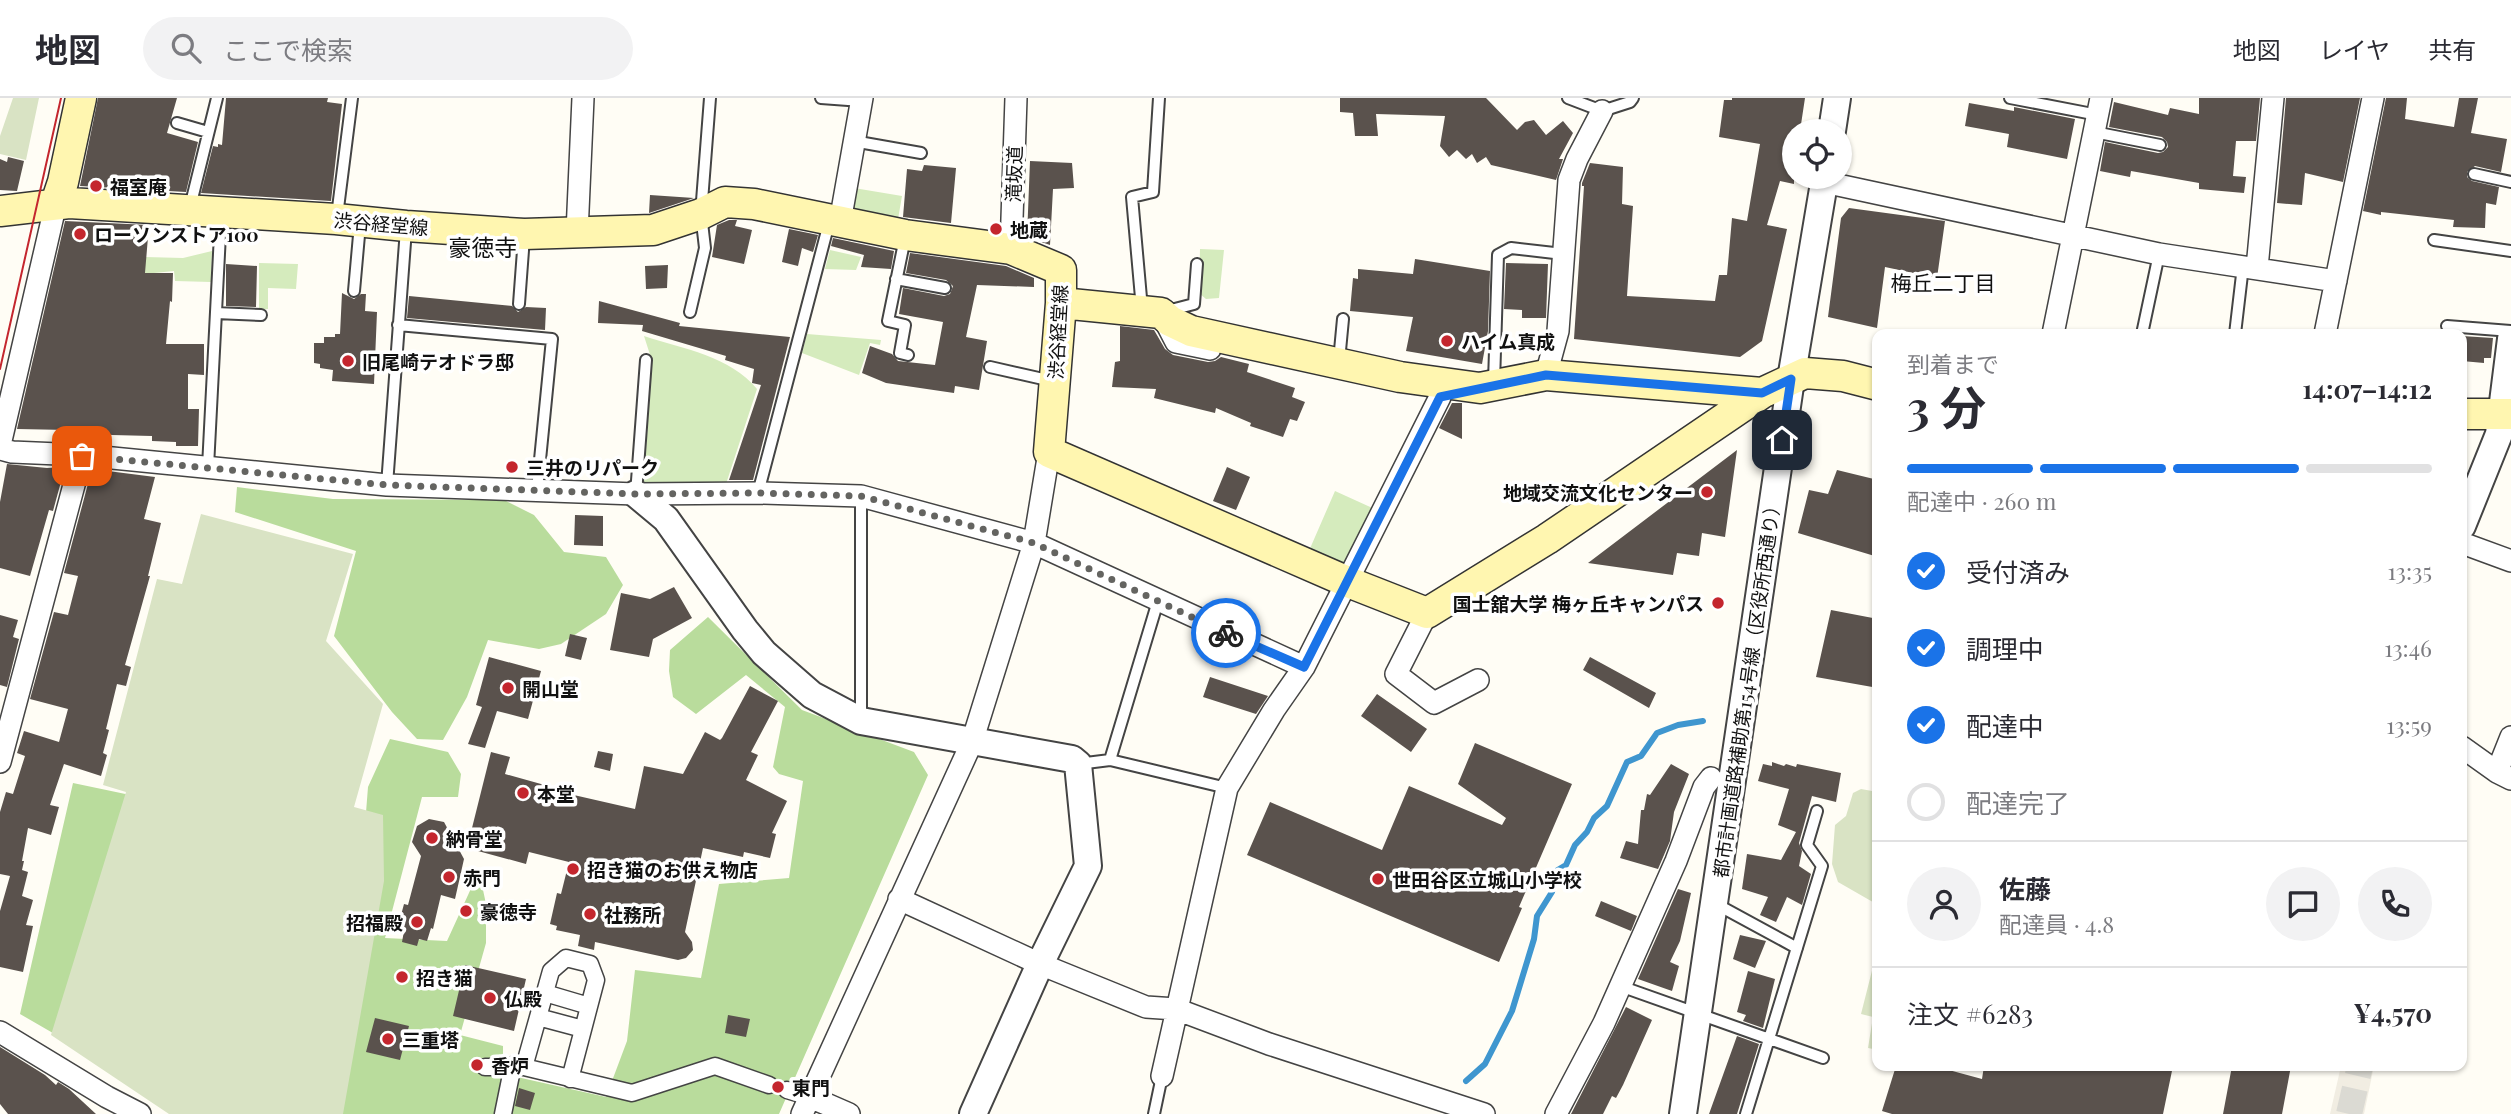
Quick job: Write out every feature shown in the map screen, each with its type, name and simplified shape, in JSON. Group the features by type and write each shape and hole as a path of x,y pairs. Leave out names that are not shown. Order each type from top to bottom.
{"main road":[{"path":"56,203 81,98"},
{"name":"渋谷経堂線","path":"2,220 56,203 348,220 524,234 577,233 653,230 701,214 725,202 754,204 905,235 1011,249 1060,270 1049,452"},
{"path":"1060,303 1151,311 1191,331 1338,371 1487,387 1546,375 1762,393"},
{"path":"1049,452 1348,582 1427,613 1547,539 1762,393 1805,373 1818,372 1872,383"},
{"path":"2467,414 2507,414"}],"street":[{"path":"577,233 583,98"},
{"name":"滝坂道","path":"1011,249 1016,98"},
{"path":"1834,119 1838,98"},
{"path":"2250,267 2273,98"},
{"path":"2326,329 2373,98"},
{"path":"835,221 862,100"},
{"path":"1546,375 1558,331 1569,180 1602,111"},
{"path":"2054,329 2098,115"},
{"path":"1852,185 2160,254 2336,281"},
{"name":"都市計画道路補助第154号線（区役所西通り）","path":"1684,1114 1791,379 1822,189"},
{"path":"56,203 0,447 12,452 208,467 387,485 636,494 861,496 1034,543 1304,667"},
{"path":"2467,514 2507,414 2511,339"},
{"path":"1338,371 1440,397 1487,387"},
{"path":"1162,1076 1227,788 1274,710 1304,667 1440,397"},
{"path":"806,1106 972,741 1034,543 1049,452"},
{"path":"0,762 82,456"},
{"path":"636,494 666,519 764,653 812,695 861,721 1072,758 1077,764 1088,866 1040,964 973,1114"},
{"path":"2467,545 2511,561"},
{"path":"1427,613 1396,674 1434,703 1478,680"},
{"path":"2467,750 2504,775 2511,737"},
{"path":"1556,1114 1604,1023 1676,861 1704,787 1711,778"},
{"path":"899,899 1040,964 1146,1007 1176,1009 1269,1044 1484,1114"},
{"path":"503,1114 538,1017 551,971 566,958 590,964 596,980 570,1079"},
{"path":"545,993 589,1006"},
{"path":"538,1017 583,1029"},
{"path":"0,1032 140,1114"},
{"path":"485,1067 519,1066 632,1093 715,1066 769,1085"},
{"path":"787,1090 806,1106 849,1114"}],"lane":[{"path":"189,210 217,98"},
{"path":"352,98 348,220 354,291"},
{"path":"690,312 705,248 701,214 710,98"},
{"path":"821,98 862,100"},
{"path":"1159,98 1153,192 1132,197 1151,311 1194,304 1197,264"},
{"path":"1569,98 1602,111 1630,102 1633,98"},
{"path":"2010,98 2098,115 2160,145"},
{"path":"177,122 208,132"},
{"path":"853,141 921,153"},
{"path":"2474,174 2511,183"},
{"path":"208,467 221,213"},
{"path":"758,493 835,221"},
{"path":"387,485 406,226"},
{"path":"519,304 524,234"},
{"path":"905,235 888,321 905,325 900,353 908,355"},
{"path":"2434,240 2511,251"},
{"path":"1487,387 1498,255 1511,248 1563,254"},
{"path":"2143,329 2160,254"},
{"path":"2236,329 2250,267"},
{"path":"896,279 945,288"},
{"path":"216,313 261,315"},
{"path":"1338,371 1343,319"},
{"path":"398,325 552,339 537,490"},
{"path":"2447,326 2511,331"},
{"path":"636,494 646,360"},
{"path":"990,367 1054,381"},
{"path":"861,496 861,721"},
{"path":"1110,760 1158,601"},
{"path":"1077,764 1110,760 1227,788"},
{"path":"1746,1114 1822,866 1807,845 1817,811"},
{"path":"1714,903 1797,948"},
{"path":"1620,986 1675,1008 1698,1013 1823,1058"},
{"path":"1154,1114 1162,1076"}],"green space":[{"path":"13,98 39,98 26,160 0,154 0,136"},
{"path":"854,188 902,196 897,225 852,216"},
{"path":"1200,249 1224,250 1219,298 1206,299 1199,293"},
{"path":"830,250 861,257 856,270 825,269"},
{"path":"212,251 211,282 175,281 174,271 154,273 140,279 145,257 183,258"},
{"path":"259,263 298,264 296,289 268,288 268,309 259,310"},
{"path":"807,334 881,340 880,345 870,343 859,375 802,353"},
{"path":"644,336 720,361 746,378 757,389 726,484 644,482 652,361"},
{"path":"237,487 333,499 504,500 534,515 564,552 606,557 623,585 606,614 561,644 539,649 488,640 467,697 443,740 417,739 392,712 334,636 356,551 235,512"},
{"path":"1335,491 1379,511 1345,577 1305,560"},
{"path":"201,514 353,554 326,641 383,704 354,807 383,815 384,881 343,1114 169,1114 51,1035 126,792 103,785 157,579 182,584"},
{"path":"708,617 802,710 914,752 928,775 779,1114 193,1114 20,1014 73,783 364,838 368,787 390,739 448,752 461,774 458,797 422,797 385,938 447,941 479,871 486,904 486,943 460,1035 503,1046 503,1074 606,1097 627,1041 635,970 701,978 719,884 789,878 803,781 779,774 773,767 785,707 746,675 696,714 673,697 669,671 670,650"},
{"path":"1861,789 1872,791 1872,902 1838,882 1832,864 1835,825 1846,816 1853,793"},
{"path":"1872,971 1872,1017 1861,1014"},
{"path":"1872,1023 1872,1049 1868,1048"}],"shaded area":[{"path":"2340,1071 2373,1071 2364,1114 2330,1114"}],"building":[{"path":"98,98 177,98 167,133 198,142 186,192 80,186"},
{"path":"226,98 328,98 327,102 342,104 331,201 201,193 213,146 222,145"},
{"path":"1340,98 1486,98 1517,130 1525,122 1534,120 1546,135 1563,121 1573,133 1559,159 1563,159 1556,180 1491,165 1486,157 1477,163 1472,154 1466,159 1457,150 1449,157 1440,146 1445,116 1376,114 1378,136 1355,136 1353,113 1340,112"},
{"path":"1805,98 1802,119 1782,119 1782,181 1767,225 1787,229 1762,341 1740,357 1574,339 1584,186 1582,183 1590,163 1623,167 1622,204 1633,206 1627,296 1715,301 1719,275 1727,275 1732,218 1747,221 1760,144 1719,137 1724,100"},
{"path":"2199,98 2260,98 2256,141 2236,141 2233,176 2246,177 2244,193 2199,189 2199,183 2131,171 2130,177 2100,171 2105,142 2158,153 2168,147 2162,137 2109,127 2114,102 2168,115 2170,108 2199,114"},
{"path":"2286,98 2360,98 2343,182 2305,173 2302,205 2277,203"},
{"path":"2386,98 2407,98 2405,119 2454,127 2459,98 2478,98 2471,133 2507,139 2501,172 2475,166 2467,172 2467,177 2472,181 2499,187 2496,205 2486,203 2485,228 2453,227 2454,220 2381,212 2381,215 2363,211"},
{"path":"1969,103 2014,111 2014,107 2075,119 2067,159 2007,147 2009,134 1965,126"},
{"path":"8,157 24,161 17,191 0,190 0,159 7,162"},
{"path":"1030,161 1072,163 1074,188 1053,189 1050,245 1027,237"},
{"path":"924,165 956,168 951,223 903,217 907,169 922,171"},
{"path":"650,195 694,198 649,213"},
{"path":"1849,208 1945,221 1937,278 1885,267 1877,328 1828,317 1841,218"},
{"path":"737,220 735,226 752,230 744,264 712,257 717,225"},
{"path":"65,221 149,225 145,273 173,273 166,344 204,344 204,375 188,374 188,409 199,409 198,446 176,446 176,442 152,441 152,436 112,435 68,427 68,430 17,429"},
{"path":"789,229 818,235 813,252 802,248 798,266 782,262"},
{"path":"833,238 894,251 891,269 861,267 864,255 831,246"},
{"path":"910,253 1006,266 1034,278 1034,287 977,285 966,337 987,341 979,390 955,386 954,393 886,383 862,373 870,346 892,354 898,361 935,365 943,322 899,314 903,288 944,296 950,294 953,286 946,280 906,273"},
{"path":"1415,259 1490,271 1488,331 1482,364 1406,351 1413,317 1350,311 1353,278 1358,279 1358,269 1413,274"},
{"path":"1506,263 1548,264 1546,318 1522,318 1522,310 1504,309"},
{"path":"226,264 257,266 256,307 226,306"},
{"path":"668,265 667,288 646,289 645,266"},
{"path":"342,293 354,299 366,294 365,311 377,312 374,384 332,381 333,370 320,368 320,364 314,363 314,343 324,343 324,337 340,334"},
{"path":"409,296 512,306 518,312 526,307 546,308 545,330 407,318"},
{"path":"599,301 680,323 679,326 790,337 753,480 729,480 761,385 752,383 754,369 725,360 726,356 642,331 643,325 598,323"},
{"path":"1120,326 1154,330 1165,349 1173,355 1208,362 1221,357 1249,364 1247,372 1295,388 1292,397 1305,402 1297,421 1290,419 1283,437 1250,426 1251,423 1216,408 1215,413 1154,398 1156,389 1112,387 1115,362 1120,361"},
{"path":"2467,336 2493,338 2491,358 2484,358 2484,363 2467,361"},
{"path":"1452,403 1462,403 1462,439 1439,428"},
{"name":"地域交流文化センター","path":"1737,450 1725,537 1702,533 1699,556 1677,553 1673,575 1588,563"},
{"path":"7,464 65,467 30,576 0,568 0,502"},
{"path":"1227,467 1250,477 1236,510 1213,501"},
{"path":"92,469 155,477 144,519 161,523 150,576 125,665 131,667 126,686 117,684 106,729 109,730 103,753 107,755 101,776 64,764 50,805 59,807 51,835 28,828 22,870 28,872 22,896 33,900 26,925 33,926 23,972 0,967 0,911 10,876 0,874 0,812 6,792 13,794 25,756 17,753 24,731 59,742 68,709 30,699 54,612 68,615 78,576 64,573"},
{"path":"1837,470 1872,479 1872,555 1798,533 1809,490 1828,494"},
{"path":"575,515 603,516 603,546 574,545"},
{"path":"674,587 692,618 653,639 649,657 610,650 621,593 650,599"},
{"path":"1831,610 1872,618 1872,687 1816,677"},
{"path":"0,615 18,620 13,637 19,639 7,687 0,685"},
{"path":"570,634 587,638 581,660 565,656"},
{"name":"開山堂","path":"489,657 541,671 528,719 497,711 485,748 468,744 482,707 476,705"},
{"path":"1590,657 1656,693 1649,708 1583,670"},
{"path":"1210,677 1268,696 1256,714 1203,697"},
{"path":"750,686 778,701 751,752 758,755 746,780 787,801 772,833 776,834 770,858 744,852 743,857 703,848 685,932 692,942 693,950 686,958 678,960 595,942 594,950 578,946 580,935 556,930 557,926 550,924 557,893 561,894 569,862 529,852 526,864 467,848 491,752 510,757 505,774 566,791 565,793 635,809 644,766 683,774 705,732 720,740 722,738"},
{"path":"1377,694 1427,729 1411,752 1361,716"},
{"path":"1475,743 1572,784 1519,907 1522,908 1499,962 1247,855 1270,802 1382,850 1409,786 1502,825 1506,818 1458,784"},
{"path":"598,751 613,754 610,771 594,767"},
{"path":"1772,762 1841,773 1836,802 1812,796 1799,843 1802,851 1799,866 1811,874 1802,905 1787,897 1776,922 1760,915 1768,897 1742,889 1747,854 1781,860 1796,832 1778,825 1789,789 1758,781 1763,764 1772,766"},
{"path":"1671,764 1689,774 1674,812 1670,841 1658,869 1620,858 1626,841 1638,844 1641,810 1644,810 1647,794 1650,795"},
{"path":"429,819 444,822 464,859 455,899 441,895 433,929 431,928 427,941 419,939 417,946 402,942 404,931 397,930 404,904 408,905 421,856 412,842 417,826"},
{"path":"1678,889 1691,893 1680,941 1670,962 1679,966 1672,991 1638,979"},
{"path":"1601,901 1637,916 1631,931 1595,916"},
{"path":"1740,935 1766,941 1755,968 1733,959"},
{"name":"仏殿","path":"465,965 526,979 514,1031 453,1016"},
{"path":"1748,971 1775,979 1763,1028 1743,1021 1746,1015 1737,1012"},
{"path":"1626,1007 1652,1020 1623,1085 1616,1098 1612,1096 1603,1114 1571,1114"},
{"path":"728,1015 750,1019 746,1037 725,1033"},
{"name":"三重塔","path":"375,1018 409,1026 400,1060 366,1052"},
{"path":"1737,1036 1759,1044 1737,1114 1709,1114"},
{"path":"0,1047 56,1085 58,1082 69,1089 96,1114 8,1114 0,1104"},
{"path":"1894,1071 1952,1071 1982,1079 1983,1071 2172,1071 2163,1114 1892,1114 1882,1111"},
{"path":"2231,1071 2290,1071 2282,1114 2223,1114"},
{"path":"519,1088 535,1093 530,1110 515,1106"}],"waterway":[{"path":"1466,1081 1485,1064 1512,1011 1534,939 1537,916 1552,892 1556,871 1566,865 1575,845 1587,832 1594,818 1607,806 1627,762 1641,756 1657,733 1678,725 1703,721"}],"tunnel":[{"path":"2349,1114 2359,1071"}],"tram line":[{"path":"0,369 61,98"}],"way so far":[{"path":"82,456 387,485 636,494 861,496 1034,543 1226,633"}],"place":[{"name":"福室庵","path":"96,186"},
{"name":"地蔵","path":"996,229"},
{"name":"ローソンストア100","path":"80,234"},
{"name":"ハイム真成","path":"1447,341"},
{"name":"旧尾崎テオドラ邸","path":"348,361"},
{"name":"三井のリパーク","path":"512,467"},
{"name":"地域交流文化センター","path":"1707,492"},
{"name":"国士舘大学 梅ヶ丘キャンパス","path":"1718,603"},
{"name":"開山堂","path":"508,688"},
{"name":"本堂","path":"523,793"},
{"name":"納骨堂","path":"432,838"},
{"name":"招き猫のお供え物店","path":"573,869"},
{"name":"赤門","path":"449,877"},
{"name":"世田谷区立城山小学校","path":"1378,879"},
{"name":"豪徳寺","path":"466,911"},
{"name":"社務所","path":"590,914"},
{"name":"招福殿","path":"417,922"},
{"name":"招き猫","path":"402,977"},
{"name":"仏殿","path":"490,998"},
{"name":"三重塔","path":"388,1039"},
{"name":"香炉","path":"477,1065"},
{"name":"東門","path":"778,1087"}],"district":[{"name":"豪徳寺","path":"483,246"},
{"name":"梅丘二丁目","path":"1943,282"}],"route":[{"path":"1226,633 1304,667 1440,397 1546,375 1762,393 1791,379 1782,440"}]}
